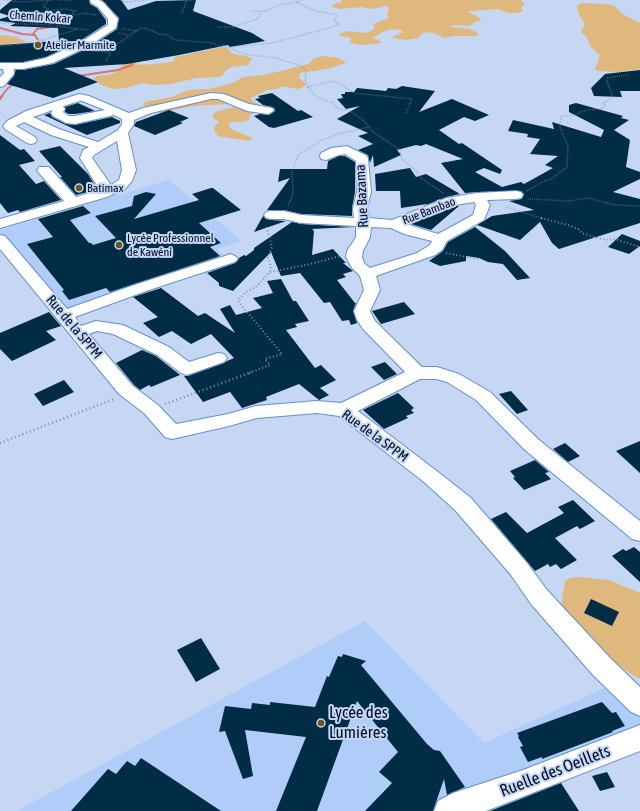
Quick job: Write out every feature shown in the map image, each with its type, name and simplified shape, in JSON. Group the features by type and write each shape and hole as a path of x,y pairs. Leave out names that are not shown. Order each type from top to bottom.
{"street":[{"path":"0,84 12,67 49,61 79,47 111,24 101,5 94,0"},
{"path":"128,118 147,110 211,96 220,96 247,107 268,110"},
{"path":"60,133 34,144 10,126 14,122 24,117 79,97 86,98 128,118"},
{"path":"54,106 59,109 57,113 66,119 75,120 116,111"},
{"path":"24,117 60,133 98,146"},
{"path":"102,194 106,187 86,158 88,153 98,146 122,133 128,124 128,118"},
{"path":"2,224 102,194 120,186 125,181 129,170 122,133"},
{"name":"Rue Bazama","path":"326,156 336,151 347,150 362,159 364,192 360,208 363,222 363,237 354,253"},
{"path":"44,170 73,202"},
{"name":"Rue Bambao","path":"271,216 284,215 301,219 394,224 452,201 496,195 516,195"},
{"path":"367,274 422,256 479,217 482,213 483,205 478,198"},
{"name":"Rue de la SPPM","path":"2,224 77,333 130,393 151,409 172,432 229,420 256,412 317,407 344,410 431,477 463,504 519,569 539,597 602,667 640,704"},
{"path":"394,224 436,245"},
{"path":"354,253 357,265 367,274 372,290 362,311 365,320 417,373"},
{"path":"64,316 143,287 230,259"},
{"path":"77,333 96,326 117,329 163,351 187,369 218,358"},
{"path":"344,410 417,373 437,373 453,378 483,396 532,445 640,533"},
{"name":"Ruelle des Oeillets","path":"448,811 463,803 486,797 523,784 640,738"}],"path":[{"path":"3,0 21,2 52,0"},
{"path":"47,11 45,11 49,8 43,7 49,0"},
{"path":"58,0 72,0"},
{"path":"120,0 125,2 147,0"},
{"path":"182,13 187,0"},
{"path":"252,12 261,12 273,9 282,4 302,0"},
{"path":"229,48 290,39 339,24 334,20 338,15 313,10 297,2"},
{"path":"30,24 42,18 35,17 47,11 68,10 75,12 72,13 74,15 92,14 111,24 137,31"},
{"path":"218,27 233,27 254,20 259,18 261,12"},
{"name":"Chemin Kokar","path":"0,23 78,28 42,40"},
{"path":"106,52 140,28 156,31 158,34 168,35 175,40 213,44 244,54 275,58 299,64 306,70 305,81 307,87 321,99 333,103 339,109 349,110 363,120 369,128 400,150 402,158 421,178 434,186 452,201"},
{"path":"0,46 34,43 42,40 49,43 111,53 106,61"},
{"path":"516,195 528,191 544,181 551,179 567,167 568,146 560,127 561,116 576,115 583,111 603,108 605,105 603,103 610,100 612,94 607,82 608,78 628,75"},
{"path":"307,87 334,81 354,93 412,99 406,113"},
{"path":"151,409 270,365 265,359 282,354 238,301 246,292 257,286 270,272 271,266 268,258 272,247 266,223 271,216 288,206 293,194 292,172 298,155 322,140 338,134 369,128"},
{"path":"516,195 532,200 568,201 588,198 614,205 640,206"},
{"path":"478,198 520,212 568,225 582,233 597,238 609,240 615,239 640,247"},
{"path":"436,245 478,259"},
{"path":"270,272 311,264 354,253"},
{"path":"0,443 130,393"}],"shaded area":[{"path":"341,0 521,0 525,5 521,8 523,11 518,13 509,13 498,9 471,11 468,12 479,17 481,20 470,26 454,25 449,27 470,29 479,34 477,36 453,36 444,38 434,33 424,32 418,38 406,40 393,38 392,37 403,32 400,30 391,29 372,38 379,40 382,43 361,45 350,43 351,38 341,36 339,34 348,31 366,33 373,30 375,28 373,24 389,18 387,15 389,8 385,6 374,9 361,7 340,9 332,7 333,4 342,2"},
{"path":"582,3 615,6 622,14 640,23 640,69 619,72 598,71 595,69 600,55 591,47 586,36 581,32 585,24 577,8 578,5"},
{"path":"0,35 16,37 27,42 0,45"},
{"path":"222,47 227,48 233,54 246,56 253,59 249,62 249,65 231,67 220,77 196,78 171,84 153,85 142,83 125,88 113,89 99,84 98,81 93,79 97,76 109,75 121,70 121,64 135,61 140,65 165,63 174,61 174,58 176,57"},
{"path":"324,56 339,58 346,63 327,69 300,73 299,78 306,84 304,87 297,89 282,86 278,89 267,90 251,98 251,100 264,107 252,114 249,117 249,120 243,122 231,122 229,125 231,129 253,138 249,141 218,136 214,130 214,127 219,122 212,117 215,112 238,106 230,104 193,106 161,113 149,110 143,105 145,102 172,97 188,90 209,89 233,83 243,77 264,75 305,65 310,63 314,58"},
{"name":"Lycée Professionnel de Kawéni","path":"169,180 241,241 217,249 224,255 65,311 0,233 0,230"},
{"path":"578,577 609,580 640,593 640,679 616,665 560,612 565,581 570,578"},
{"name":"Lycée des Lumières","path":"365,621 484,743 611,685 640,714 640,732 437,811 17,811"}],"building":[{"path":"12,0 89,0 90,4 97,8 106,20 106,24 80,41 46,57 23,62 0,62 0,45 59,41 58,28 10,26 16,23 0,21 0,19 10,16 0,13 0,10"},
{"path":"102,0 121,0 128,10 156,1 196,0 193,11 252,33 265,41 230,47 228,45 127,64 64,68 98,82 53,98 7,84 14,76 16,70 54,64 90,47 117,29 119,18"},
{"path":"640,70 640,91 620,91 622,97 594,96 591,88 605,74"},
{"path":"402,86 435,91 419,112 452,99 489,115 475,121 464,117 439,130 459,144 462,143 502,170 500,174 484,168 475,172 502,187 521,182 524,184 553,168 545,165 558,156 530,154 540,139 527,137 528,134 508,131 513,120 554,129 552,122 601,137 604,130 569,112 569,105 576,103 623,116 621,118 629,120 614,130 630,140 626,167 640,172 640,179 613,192 640,199 640,223 559,249 552,243 540,222 520,240 477,225 492,216 534,210 509,201 522,199 524,194 521,191 465,193 441,163 463,159 426,144 397,150 401,155 374,167 373,155 370,163 368,155 358,150 373,144 358,136 368,133 337,119 360,106 346,109 337,99 343,98 341,94 345,94 345,92 354,92 357,88 386,91 388,88 396,89"},
{"path":"272,93 298,111 301,110 313,117 274,128 269,127 254,116 260,114 269,115 275,111 275,109 263,105 255,99 260,98 258,96"},
{"path":"78,103 95,111 75,114 65,112 65,107"},
{"path":"169,110 189,118 180,122 183,123 155,135 134,126 136,122"},
{"path":"50,113 52,117 66,124 75,125 112,117 120,121 120,123 87,135 44,115"},
{"path":"0,135 20,150 24,149 35,161 19,165 36,184 44,181 61,200 20,212 18,210 8,213 0,203"},
{"path":"60,146 88,174 96,187 95,190 76,195 39,151"},
{"path":"339,156 345,156 355,162 355,192 352,216 301,214 284,210 267,210 290,178 278,182 280,169 327,169 328,161"},
{"path":"410,168 416,177 426,174 460,194 446,197 426,205 427,204 401,208 400,191 376,191 375,174"},
{"name":"Lycée Professionnel de Kawéni","path":"211,188 241,210 199,223 221,243 210,247 220,256 110,292 106,288 69,300 62,291 64,290 27,244 53,237 38,219 83,206 91,213 70,220 89,243 93,245 116,238 95,216 132,206 134,196 146,192 156,194 134,219 199,200 192,194"},
{"path":"455,206 459,206 431,230 411,224"},
{"path":"263,216 266,219 286,221 254,232"},
{"path":"292,222 301,224 354,227 312,229 314,231 312,255 333,249 346,263 343,263 353,271 343,274 346,277 337,280 356,303 353,311 357,323 351,325 349,320 342,321 330,302 324,303 300,273 281,276 271,252 233,291 219,286 219,283 207,273 235,263 239,258 244,255 246,256 254,250 254,248"},
{"path":"475,227 505,251 530,278 517,280 503,264 488,262 479,258 466,256 466,261 440,266 429,261 443,251 448,242"},
{"path":"622,234 640,241 640,246 629,254 608,247"},
{"path":"281,279 293,301 296,301 309,321 295,324 297,327 286,330 315,368 321,365 336,380 320,388 329,395 319,400 299,384 266,397 267,400 242,408 230,392 203,402 184,376 188,376 234,358 211,334 191,344 172,331 159,337 143,323 158,317 133,297 161,288 198,316 205,313 235,333 220,309 230,305 236,315 262,308 253,298 273,293 267,281"},
{"path":"404,302 415,314 381,324 372,311"},
{"path":"49,312 61,326 46,331 56,340 12,361 0,349 0,333"},
{"path":"142,350 156,356 180,375 151,387 149,385 140,390 116,363"},
{"path":"385,362 397,374 384,380 371,367"},
{"path":"64,380 74,392 43,406 34,394"},
{"path":"511,391 528,410 517,414 499,394"},
{"path":"398,393 414,408 411,410 414,413 406,416 408,418 384,429 363,410"},
{"path":"640,441 640,473 616,451"},
{"path":"565,443 580,456 568,462 553,449"},
{"path":"535,460 549,472 545,473 551,479 524,490 513,478 515,477 510,471"},
{"path":"573,500 595,521 580,529 577,526 555,538 577,560 561,569 556,564 550,567 548,564 535,571 491,519 506,512 527,533 564,513 558,507"},
{"path":"634,547 640,552 640,582 612,556 623,549 626,551"},
{"path":"591,599 619,612 612,626 584,613"},
{"path":"201,638 220,669 196,682 177,650"},
{"path":"343,654 366,661 361,665 427,744 434,750 440,751 465,787 447,795 444,779 433,811 365,811 392,783 379,772 398,752 357,701 317,811 276,811 306,737 245,730 253,776 243,779 225,731 219,732 225,706 251,709 252,703 270,705 270,702 315,707 327,676 329,677 338,656 342,657"},
{"path":"602,702 612,713 616,712 625,726 542,759 542,757 528,762 520,747 523,746 517,733"},
{"path":"141,758 221,811 71,811 108,769 116,774 127,761 135,766"},
{"path":"607,772 615,787 600,791 592,776"},
{"path":"561,783 579,811 490,811"}],"waterway":[{"path":"33,34 37,29 50,27"},
{"path":"0,28 22,34 35,35 39,42 43,43 41,45"},
{"path":"17,78 15,72 22,65 22,57"},
{"path":"78,76 118,70 132,65 132,59"},
{"path":"1,97 8,88 16,83"}],"place":[{"name":"Atelier Marmite","path":"38,45"},
{"name":"Batimax","path":"79,188"},
{"name":"Lycée Professionnel de Kawéni","path":"119,245"},
{"name":"Lycée des Lumières","path":"321,723"}]}
